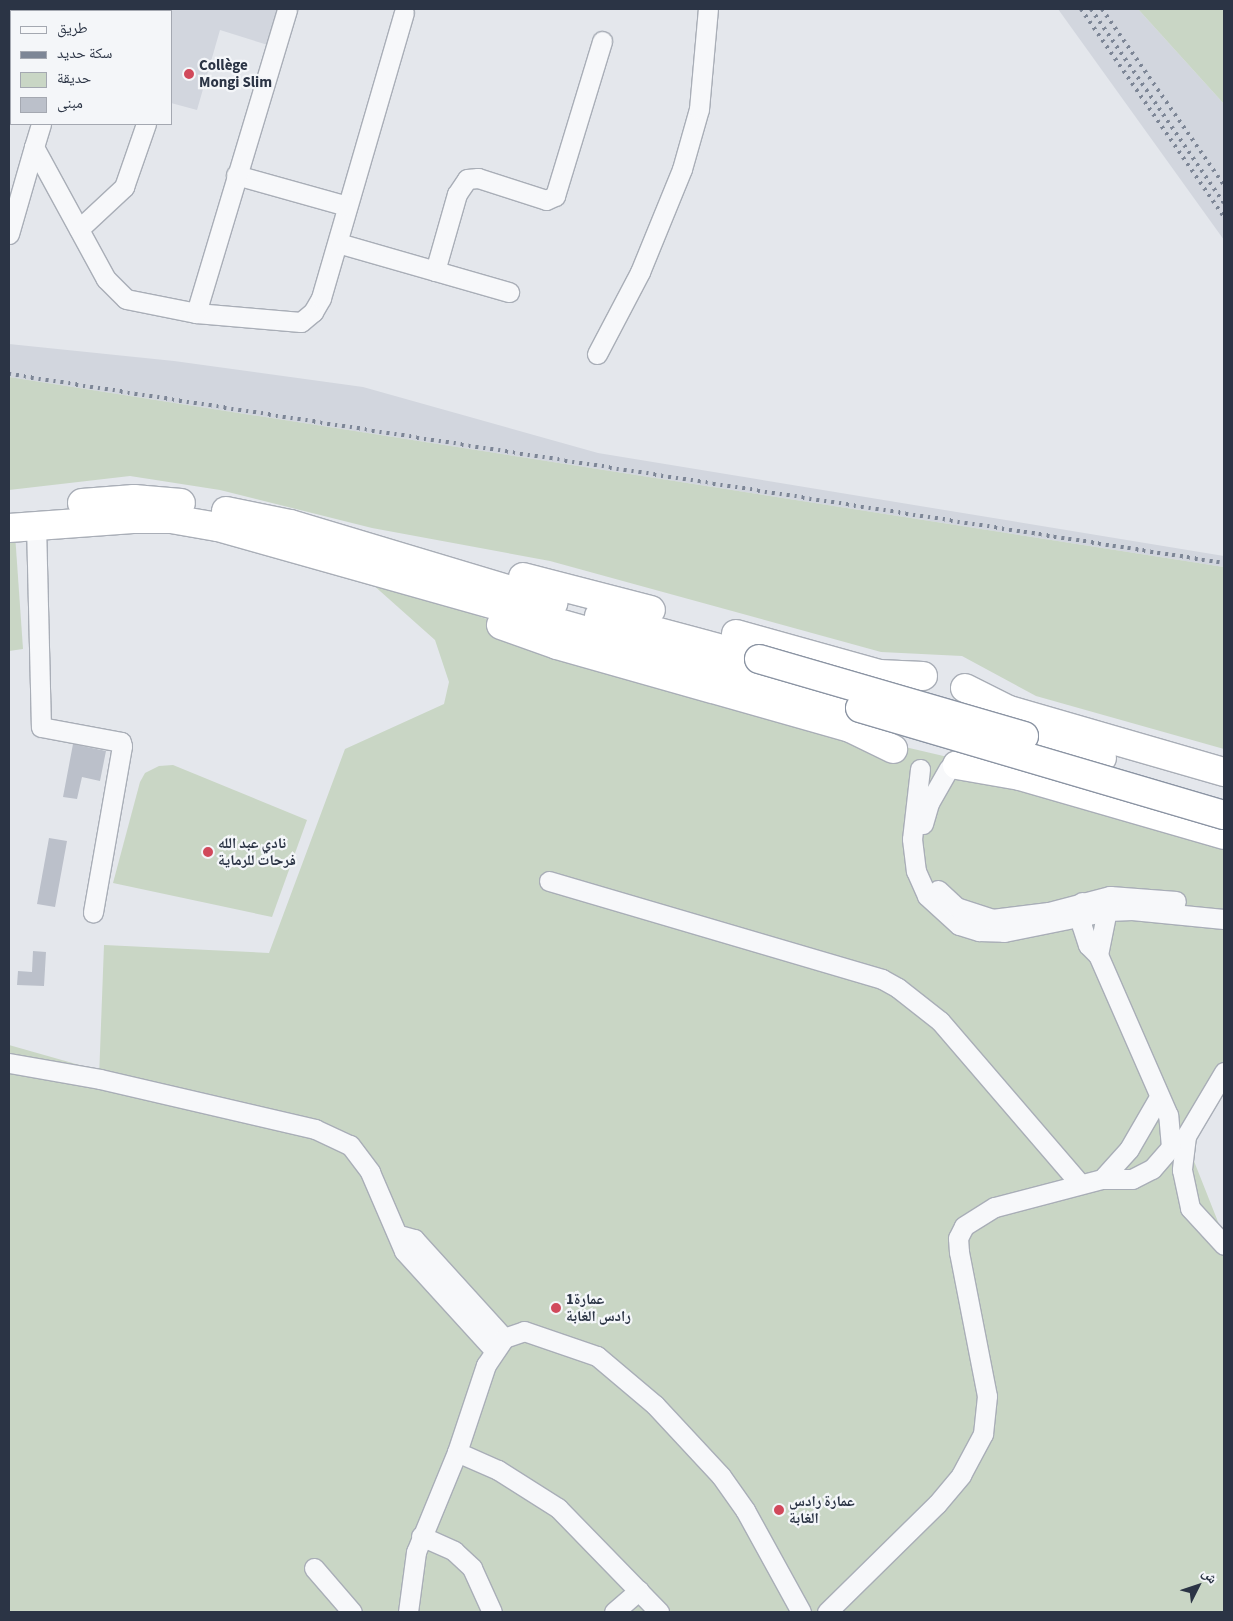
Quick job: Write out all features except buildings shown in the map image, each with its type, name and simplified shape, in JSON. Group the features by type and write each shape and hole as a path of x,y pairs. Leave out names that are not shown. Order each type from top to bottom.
{"highway":[{"path":"9,511 134,499 189,504 290,524 408,559 577,619 1224,815"},
{"path":"9,528 36,524 171,519 292,546 374,574 577,619 1224,792"},
{"path":"408,559 548,581 879,674 923,676"},
{"path":"374,574 413,596 557,645 850,728 893,749"},
{"path":"964,688 1009,710 1224,772"},
{"path":"953,766 1020,776 1224,835"}],"street":[{"path":"196,313 236,174 287,9"},
{"path":"597,354 644,265 682,169 699,109 708,9"},
{"path":"34,147 106,279 126,299 196,313 300,322 313,312 321,298 338,244 400,10"},
{"path":"435,270 457,194 467,179 478,178 546,200 555,196 602,41"},
{"path":"9,234 40,125"},
{"path":"79,229 124,186 146,125"},
{"path":"236,174 347,206"},
{"path":"338,244 509,292"},
{"path":"36,524 41,727 121,742 122,746 93,912"},
{"path":"953,766 920,769 905,762 893,749 886,728 888,705 909,682 923,676 952,680 964,688 975,702 980,719 978,737 970,753 953,766 927,808 922,843 928,872 945,898 968,913 992,919 1109,904 1224,906"},
{"path":"920,769 913,860 923,889 945,915 959,924 990,932 1023,930 1081,909"},
{"path":"549,880 882,979 898,988 940,1021 1080,1184"},
{"path":"1109,904 1224,919"},
{"path":"1098,955 1109,904"},
{"path":"827,1612 937,1504 961,1476 983,1434 987,1396 959,1252 958,1238 964,1226 995,1207 1102,1179 1132,1179 1152,1169 1165,1157 1171,1147 1172,1131 1168,1115 1158,1099 1098,955 1088,945 1081,909"},
{"path":"9,1063 100,1079 334,1136 350,1145 370,1172 399,1235 414,1239 499,1344"},
{"path":"1224,1072 1186,1136 1182,1170 1190,1208 1224,1245"},
{"path":"1102,1179 1129,1149 1158,1099"},
{"path":"408,1612 409,1586 422,1536 499,1344 524,1330 561,1340 597,1356 626,1377 720,1476 744,1510 801,1612"},
{"path":"457,1452 537,1492 585,1534 659,1612"},
{"path":"422,1536 454,1551 472,1568 492,1612"},
{"path":"314,1568 352,1612"},
{"path":"614,1612 639,1590"}],"shaded area":[{"name":"Collège Mongi Slim","path":"141,9 280,9 271,46 220,30 197,110 172,103 172,10"},
{"path":"1058,9 1138,9 1224,104 1224,240"},
{"path":"9,344 174,361 363,387 598,453 1224,556 1224,567 9,377"}],"green space":[{"path":"1138,9 1224,9 1224,104"},
{"path":"9,377 1224,567 1224,749 1036,696 962,656 881,652 550,561 372,528 220,490 130,476 9,490"},
{"path":"15,534 23,649 9,651 9,535"},
{"path":"362,575 529,634 905,747 1059,783 1224,807 1224,1087 1188,1146 1224,1237 1224,1612 9,1612 9,1045 90,1068 99,1078 104,945 269,953 345,749 444,704 449,682 435,640"},
{"name":"نادي عبد الله فرحات للرماية","path":"173,765 307,820 272,917 113,883 140,782 145,773 159,766"}],"railway":[{"path":"1081,9 1224,217"},
{"path":"1091,9 1224,203"},
{"path":"1102,9 1224,185"},
{"path":"9,374 1224,563"}],"place":[{"name":"Collège Mongi Slim","path":"189,74"},
{"name":"نادي عبد الله فرحات للرماية","path":"208,852"},
{"name":"1عمارة رادس الغابة","path":"556,1308"},
{"name":"عمارة رادس الغابة","path":"779,1510"}]}
